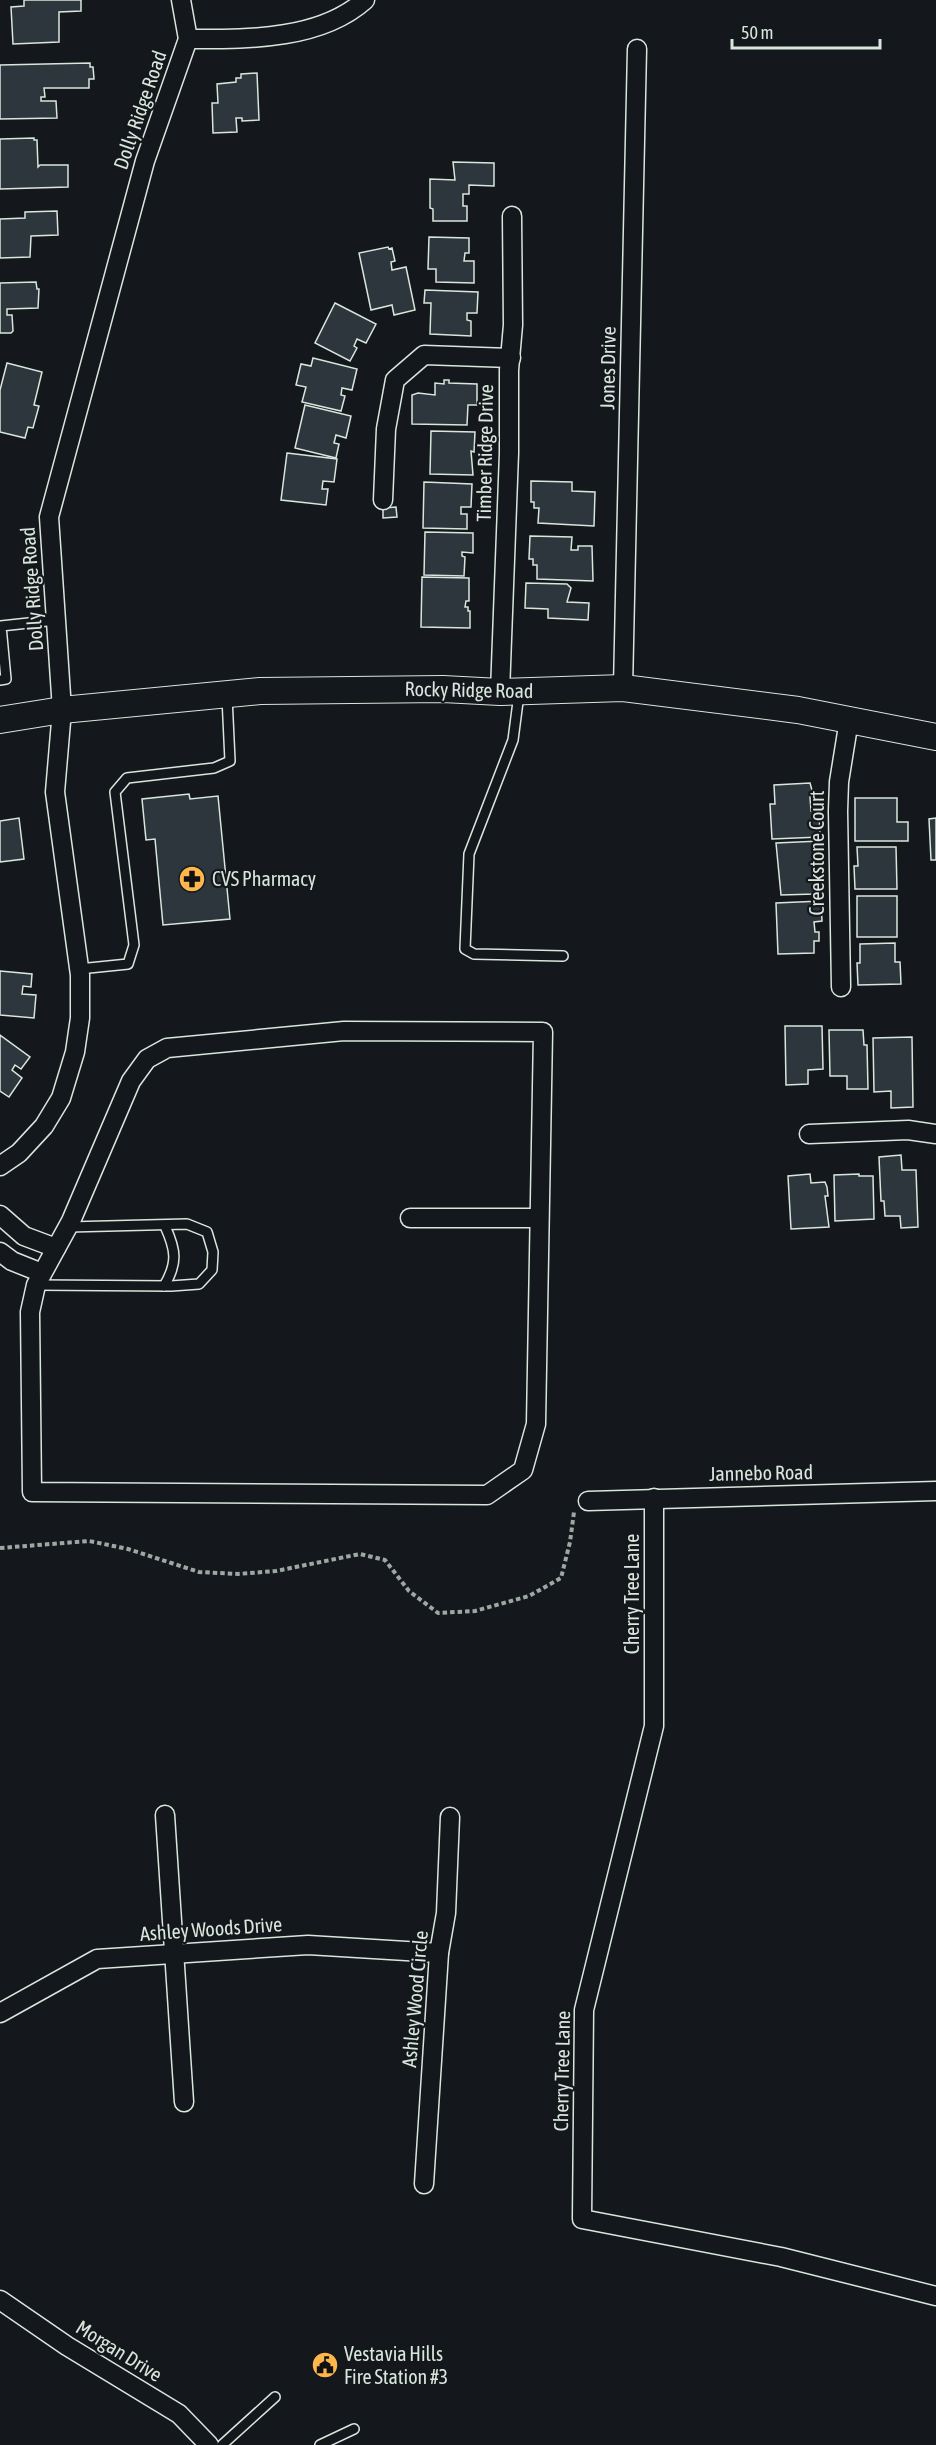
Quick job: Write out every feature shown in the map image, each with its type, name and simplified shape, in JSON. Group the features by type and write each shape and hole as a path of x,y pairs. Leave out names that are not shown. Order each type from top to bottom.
{"main road":[{"name":"Rocky Ridge Road","path":"0,720 62,710 260,691 443,689 510,692 623,688 798,710 936,737"}],"street":[{"name":"Dolly Ridge Road","path":"0,1166 20,1153 44,1126 61,1098 75,1052 80,1018 79,969 56,792 62,710 49,517 145,160 188,39 181,0"},
{"path":"188,39 249,39 318,27 365,0"},
{"name":"Jones Drive","path":"623,688 637,49"},
{"name":"Timber Ridge Drive","path":"510,692 512,216"},
{"path":"382,500 386,429 395,380 424,355 512,358"},
{"name":"Creekstone Court","path":"840,987 839,782 849,720"},
{"path":"344,1031 543,1032 536,1424 523,1470 487,1495 32,1491 30,1312 39,1279 56,1248 68,1227 131,1081 147,1059 167,1048 344,1031"},
{"path":"809,1134 908,1130 936,1134"},
{"path":"0,1215 24,1236 56,1248"},
{"path":"410,1218 539,1218"},
{"path":"0,1252 39,1279"},
{"name":"Jannebo Road","path":"588,1501 936,1491"},
{"name":"Cherry Tree Lane","path":"654,1498 654,1726 584,2010 582,2219 781,2257 936,2296"},
{"path":"165,1815 184,2102"},
{"name":"Ashley Wood Circle","path":"424,2184 439,1953 446,1913 450,1817"},
{"name":"Ashley Woods Drive","path":"0,2013 97,1959 308,1945 439,1953"},
{"name":"Morgan Drive","path":"0,2300 67,2346 179,2414 208,2445"}],"lane":[{"path":"0,681 6,680 1,626 56,620"},
{"path":"510,692 513,740 469,854 465,949 474,954 563,956"},
{"path":"79,969 128,964 134,945 115,792 127,778 214,768 230,761 227,694"},
{"path":"39,1279 164,1286 199,1284 212,1270 213,1252 207,1232 187,1224 68,1227"},
{"path":"164,1286 170,1275 174,1246 165,1226"},
{"path":"222,2445 275,2397"},
{"path":"320,2445 354,2429"}],"path":[{"path":"0,1548 89,1540 128,1549 199,1572 238,1574 276,1571 360,1554 385,1560 409,1591 438,1613 475,1611 529,1596 561,1578 570,1542 574,1505 588,1501"}],"building":[{"path":"24,0 81,0 81,11 59,12 59,42 13,44 11,7 24,6"},
{"path":"90,63 90,67 93,67 94,79 89,79 89,88 44,88 45,97 41,97 41,101 56,101 57,118 0,119 0,65"},
{"path":"257,73 259,120 242,121 242,118 236,118 237,132 213,133 212,103 218,103 217,84 236,82 236,78 241,78 241,74"},
{"path":"34,138 37,140 38,167 40,165 68,165 68,187 0,189 0,139"},
{"path":"453,162 494,163 494,186 469,185 469,194 463,194 463,206 467,206 467,221 433,221 433,209 430,208 430,179 455,180"},
{"path":"57,211 58,235 31,236 30,257 0,258 0,219 25,218 25,212"},
{"path":"429,237 469,238 469,253 465,253 464,261 474,261 474,283 436,282 436,269 428,269"},
{"path":"392,248 395,261 391,262 392,270 406,267 415,310 394,315 392,305 371,310 359,253"},
{"path":"36,282 37,289 39,289 38,308 7,309 7,315 12,315 13,331 0,333 0,283"},
{"path":"425,290 478,292 477,313 467,313 467,320 471,321 471,336 430,334 431,303 424,303"},
{"path":"335,303 376,324 366,343 357,339 354,346 357,348 350,361 315,343"},
{"path":"313,358 357,369 352,390 342,388 341,395 345,396 341,411 302,402 306,387 296,385 301,364 311,366"},
{"path":"7,363 42,372 34,405 39,406 33,428 28,427 25,438 0,432 0,390"},
{"path":"444,380 449,380 449,383 477,384 477,405 468,405 467,425 412,424 412,395 418,393 435,395 435,383 444,384"},
{"path":"305,405 351,416 346,438 336,435 334,443 339,444 336,458 295,448"},
{"path":"431,431 475,432 474,452 471,451 473,475 430,474"},
{"path":"287,453 337,459 334,482 323,481 322,489 328,489 326,505 281,500"},
{"path":"531,481 572,482 572,491 595,492 594,526 538,523 539,508 534,508 534,502 531,502"},
{"path":"424,482 472,484 471,507 461,507 461,514 467,514 467,529 423,528"},
{"path":"396,507 397,517 383,518 383,508"},
{"path":"425,532 473,533 473,553 462,552 462,556 465,557 464,576 424,575"},
{"path":"530,536 572,537 571,550 578,550 578,546 592,546 593,581 537,579 537,565 533,565 533,559 529,559"},
{"path":"422,577 469,578 469,601 466,601 465,607 468,607 470,611 470,628 421,627"},
{"path":"526,583 567,584 571,588 567,602 589,603 588,620 548,618 548,609 525,608"},
{"path":"810,783 813,794 810,797 811,811 819,811 820,837 772,839 770,804 775,804 774,785"},
{"name":"CVS Pharmacy","path":"189,794 190,799 218,796 230,919 163,925 155,839 146,840 142,799"},
{"path":"855,798 897,798 897,822 908,822 908,841 855,841"},
{"path":"19,818 24,859 0,862 0,821"},
{"path":"936,818 936,860 931,860 929,819"},
{"path":"820,841 821,866 814,866 814,881 817,883 815,894 781,895 776,843"},
{"path":"857,847 896,847 897,889 855,889 854,866 858,866"},
{"path":"857,896 897,896 897,937 857,937"},
{"path":"821,901 822,921 814,922 815,932 819,932 819,941 814,941 814,953 778,954 776,903"},
{"path":"895,943 895,962 900,962 901,984 858,985 857,963 860,963 860,944"},
{"path":"0,971 32,974 31,987 23,986 22,994 36,995 34,1018 0,1015"},
{"path":"785,1026 822,1026 823,1069 808,1070 808,1084 786,1085"},
{"path":"829,1030 863,1030 864,1045 867,1045 868,1089 847,1089 847,1076 830,1076"},
{"path":"0,1035 30,1057 21,1069 15,1065 12,1070 22,1078 9,1097 0,1091"},
{"path":"912,1037 913,1107 891,1108 891,1091 874,1092 873,1038"},
{"path":"901,1155 902,1170 916,1170 918,1227 901,1228 900,1216 885,1216 884,1201 881,1201 879,1157"},
{"path":"810,1174 811,1183 825,1182 827,1187 828,1196 825,1196 829,1227 791,1229 788,1176"},
{"path":"859,1174 859,1176 873,1176 874,1219 835,1221 834,1175"}],"place":[{"name":"CVS Pharmacy","path":"192,879"},
{"name":"Vestavia Hills Fire Station #3","path":"325,2365"}]}
